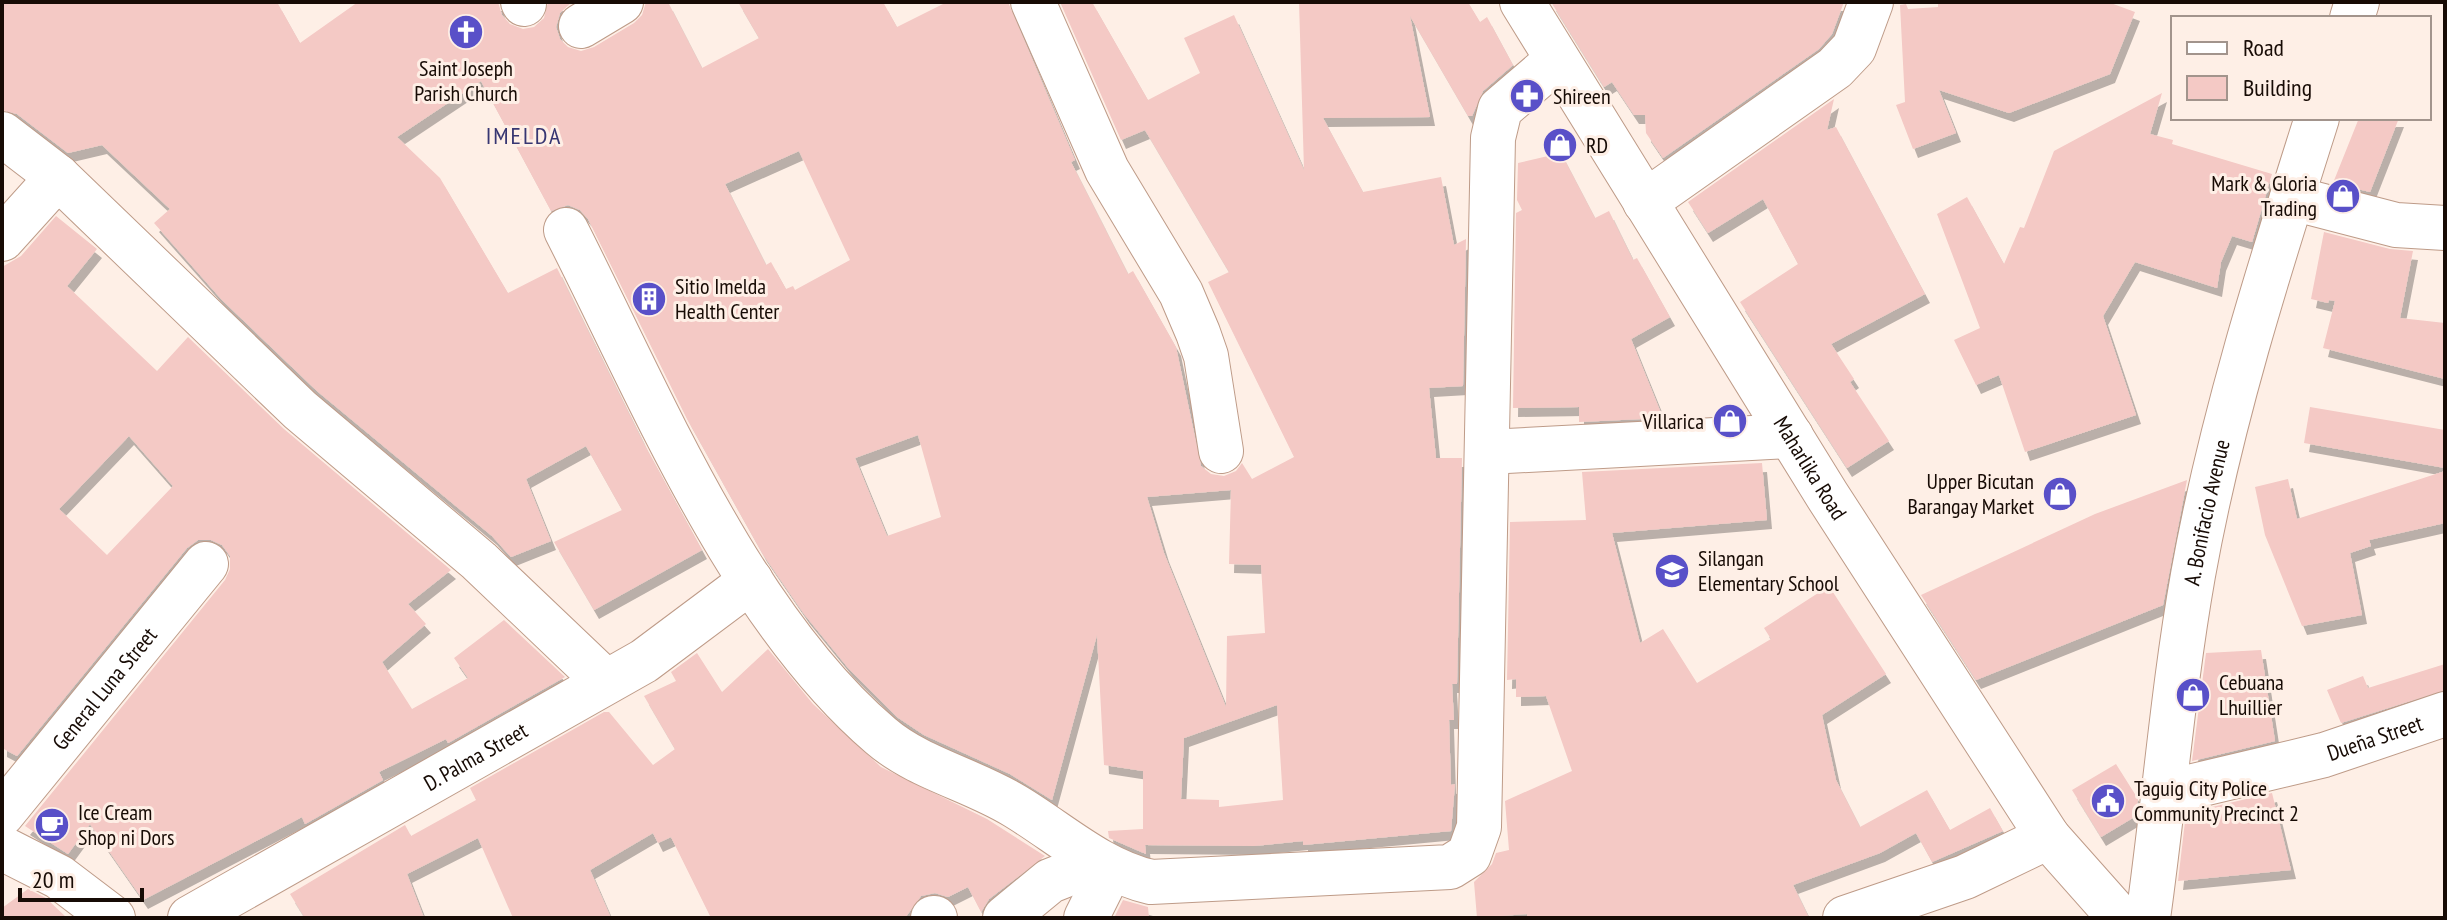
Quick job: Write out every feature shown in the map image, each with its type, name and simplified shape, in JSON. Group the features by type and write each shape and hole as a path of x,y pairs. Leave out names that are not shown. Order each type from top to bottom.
{"street":[{"path":"581,26 621,2"},
{"path":"1033,2 1107,170 1181,293 1193,320 1206,356 1221,451"},
{"name":"Maharlika Road","path":"1522,2 1791,436 2048,837 2120,918"},
{"path":"1645,202 1835,68 1854,48 1871,2"},
{"path":"566,230 710,513 751,581 806,658 882,737 1013,805 1126,877 1151,882 1183,882 1450,867 1469,855 1479,827 1493,138 1500,109 1557,60"},
{"name":"A. Bonifacio Avenue","path":"2148,918 2176,679 2215,471 2265,281 2316,120"},
{"path":"2,134 58,177 300,410 479,561 604,680"},
{"path":"2,239 58,177"},
{"path":"2292,198 2396,225 2445,228"},
{"path":"1488,452 1791,436"},
{"name":"General Luna Street","path":"2,814 206,564"},
{"name":"D. Palma Street","path":"190,918 670,643 751,581"},
{"name":"Dueña Street","path":"2164,793 2324,755 2445,714"},
{"path":"1845,918 1965,877 2048,837"},
{"path":"2,848 59,877 113,918"},
{"path":"1005,918 1050,881 1104,865"},
{"path":"1086,918 1104,865"}],"building":[{"path":"2,2 277,2 300,43 358,2 498,2 502,15 510,24 523,29 534,27 544,18 548,2 572,2 560,13 556,27 560,39 568,47 581,51 594,47 634,23 642,15 646,2 668,2 702,68 759,38 738,2 883,2 897,27 947,2 1008,2 1075,160 1071,162 1128,274 1133,271 1176,347 1201,466 1211,474 1224,476 1236,471 1242,463 1252,479 1294,457 1208,282 1229,272 1145,130 1121,140 1060,2 1092,2 1148,100 1200,73 1184,38 1234,15 1304,170 1299,2 1468,2 1480,22 1487,17 1513,65 1483,91 1472,116 1468,116 1410,16 1430,117 1323,118 1363,192 1441,177 1454,245 1466,239 1463,386 1429,388 1436,458 1462,458 1457,684 1452,684 1454,720 1449,720 1451,785 1455,784 1451,831 1303,845 1303,841 1254,846 1145,845 1146,854 1109,838 1108,831 1143,829 1143,771 1104,765 1097,635 1052,800 1010,774 924,735 897,717 849,669 804,614 762,553 687,419 588,219 580,210 568,205 551,211 481,81 397,137 440,178 508,293 557,268 643,442 702,550 594,610 554,542 622,510 586,446 526,479 551,541 511,557 492,536 317,391 222,300 154,223 170,209 102,145 68,153 17,114 2,110","holes":["799,151 850,260 795,290 793,286 786,289 771,262 766,265 725,184","918,435 941,517 887,536 855,458","1231,490 1229,564 1261,565 1265,633 1227,636 1226,707 1164,553 1147,497","1277,705 1283,800 1219,807 1219,800 1181,799 1184,738"]},
{"path":"1551,2 1844,2 1832,34 1819,49 1663,158 1646,133 1645,115 1634,115 1612,82 1604,87"},
{"path":"1938,2 2108,2 2135,12 2110,74 2009,113 1939,90 1956,133 1913,149 1896,105 1905,102 1900,5 1906,4 1908,9 1938,7"},
{"path":"2162,93 2150,134 2173,140 2172,144 2272,174 2252,242 2232,236 2221,262 2217,288 2135,262 2103,316 2136,415 2025,452 1999,375 1976,385 1954,340 1980,328 1937,214 1967,197 2004,264 2020,227 2024,228 2054,151"},
{"path":"1834,99 1827,130 1836,127 1925,294 1831,344 1854,379 1850,382 1889,441 1847,468 1740,302 1798,264 1763,199 1708,233 1688,202"},
{"path":"2358,120 2398,120 2370,192 2333,183"},
{"path":"1561,153 1595,218 1609,211 1633,260 1637,258 1670,317 1631,339 1663,418 1579,422 1579,407 1513,408 1516,213 1522,210 1517,200 1518,163"},
{"path":"56,216 97,249 67,286 157,371 188,337 284,429 451,570 408,604 426,624 382,662 412,709 468,678 454,658 504,620 565,677 448,743 446,739 379,772 383,780 305,824 302,817 143,900 90,824 68,854 25,826 225,580 230,569 230,556 222,545 211,540 198,540 187,548 17,756 2,748 2,267 21,256","holes":["129,436 173,486 107,555 59,509"]},
{"path":"2324,232 2390,249 2413,251 2400,318 2445,323 2445,379 2323,348 2335,301 2329,300 2328,303 2311,299"},
{"path":"2310,407 2445,430 2445,468 2304,443"},
{"path":"1762,463 1767,520 1612,533 1640,643 1663,629 1697,683 1771,639 1764,628 1829,586 1886,674 1822,715 1836,780 1860,827 1927,790 1950,830 1990,808 2003,831 1932,862 1916,833 1880,853 1793,885 1809,918 1527,918 1527,914 1477,918 1474,882 1492,864 1496,853 1509,850 1505,801 1572,771 1546,696 1516,697 1516,679 1507,680 1510,522 1586,520 1582,472"},
{"path":"2445,471 2445,523 2369,540 2371,546 2350,553 2362,615 2302,626 2265,535 2255,487 2288,479 2297,519"},
{"path":"2187,480 2163,605 1976,680 1921,595 2095,514"},
{"path":"768,649 813,704 881,767 987,819 1045,856 989,899 981,912 968,887 948,897 935,893 921,896 905,918 711,918 671,837 658,843 653,833 590,870 611,918 513,918 478,838 407,874 424,918 305,918 290,894 405,825 411,836 476,800 470,788 604,712 609,712 653,765 675,749 644,696 676,681 671,672 697,653 722,692"},
{"path":"2261,650 2275,741 2192,761 2206,653"},
{"path":"2445,664 2445,690 2341,723 2327,690 2363,676 2368,688"},
{"name":"Taguig City Police Community Precinct 2","path":"2116,764 2138,799 2136,816 2101,837 2072,790"},
{"path":"2272,793 2291,870 2178,881 2186,813"},
{"path":"28,889 46,898 67,918 2,918 2,908"},
{"path":"1123,900 1148,907 1149,918 1114,918"}],"place":[{"name":"Saint Joseph Parish Church","path":"466,32"},
{"name":"Shireen","path":"1527,96"},
{"name":"RD","path":"1560,145"},
{"name":"Mark & Gloria Trading","path":"2343,196"},
{"name":"Sitio Imelda Health Center","path":"649,299"},
{"name":"Villarica","path":"1730,421"},
{"name":"Upper Bicutan Barangay Market","path":"2060,494"},
{"name":"Silangan Elementary School","path":"1672,571"},
{"name":"Cebuana Lhuillier","path":"2193,695"},
{"name":"Taguig City Police Community Precinct 2","path":"2108,801"},
{"name":"Ice Cream Shop ni Dors","path":"52,825"}],"district":[{"name":"IMELDA","path":"524,136"}]}
